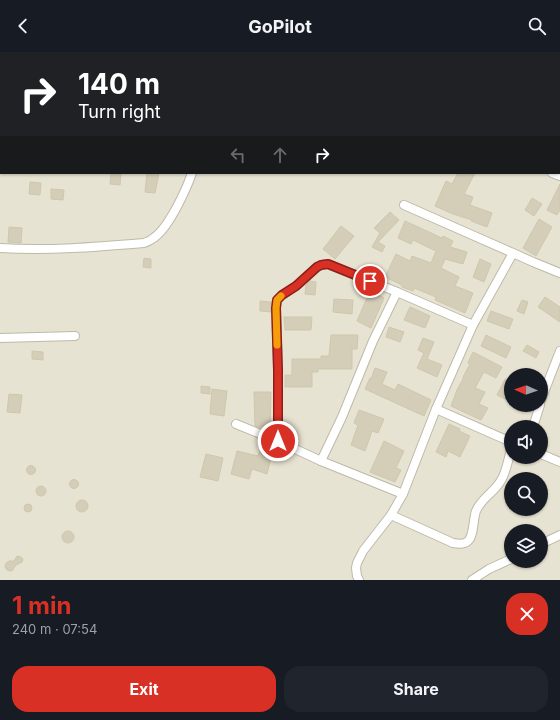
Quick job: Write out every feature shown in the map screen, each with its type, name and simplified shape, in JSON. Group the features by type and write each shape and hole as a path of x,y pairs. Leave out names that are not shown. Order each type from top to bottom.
{"street":[{"path":"0,248 26,250 83,248 144,243 152,240 172,216 192,174"},
{"path":"404,205 560,273"},
{"path":"356,579 357,563 364,551 391,515 403,494 436,409 473,325 513,252"},
{"path":"278,441 277,300 296,286 317,267 328,264 398,292 473,325"},
{"path":"321,461 342,417 373,341 398,292"},
{"path":"0,338 75,336"},
{"path":"548,382 560,351"},
{"path":"436,409 504,439"},
{"path":"236,424 321,461 403,494"},
{"path":"548,457 560,462"},
{"path":"391,515 453,543 461,544 467,542 471,537 476,512 480,504 500,483 507,464"},
{"path":"548,541 560,535"},
{"path":"472,580 504,562"}],"shaded area":[{"path":"0,174 560,174 560,580 0,580"}],"building":[{"path":"111,174 121,174 120,185 110,184"},
{"path":"147,174 159,174 155,193 145,192"},
{"path":"457,174 474,174 464,194 473,197 470,205 492,213 487,227 435,206 446,181 452,184"},
{"path":"30,182 41,183 40,195 29,194"},
{"path":"560,184 560,210 557,215 547,210"},
{"path":"51,189 64,190 63,200 51,199"},
{"path":"532,198 542,204 534,216 525,210"},
{"path":"390,212 399,220 378,242 385,246 382,252 372,247 380,233 374,228"},
{"path":"539,219 552,227 536,256 523,248"},
{"path":"405,221 442,238 443,236 453,241 450,247 467,252 463,264 445,259 441,268 459,277 455,286 473,293 465,313 435,300 436,297 414,288 413,291 402,287 402,285 385,277 396,254 410,261 412,256 431,263 436,251 413,240 411,244 398,238"},
{"path":"341,226 354,236 335,259 323,249"},
{"path":"9,227 22,228 21,243 8,242"},
{"path":"144,258 151,259 151,268 143,267"},
{"path":"480,259 491,264 484,282 473,277"},
{"path":"310,281 316,282 315,295 305,294 306,285"},
{"path":"370,291 384,298 371,328 357,321"},
{"path":"545,297 560,307 560,322 538,307"},
{"path":"334,299 353,300 352,314 333,312"},
{"path":"522,300 528,302 524,314 517,311"},
{"path":"260,301 271,302 271,312 260,311"},
{"path":"410,307 430,316 425,328 404,320"},
{"path":"491,311 513,319 509,329 487,321"},
{"path":"284,317 312,317 311,330 285,330"},
{"path":"389,327 404,332 400,342 386,337"},
{"path":"331,335 358,335 357,349 352,349 352,369 318,369 318,372 312,372 312,387 285,387 285,375 292,375 292,359 321,359 321,356 329,356"},
{"path":"486,335 511,347 506,358 481,346"},
{"path":"423,338 434,342 427,359 442,365 437,377 417,368 424,353 418,350"},
{"path":"527,345 539,352 536,358 523,351"},
{"path":"32,351 43,352 43,360 32,359"},
{"path":"473,352 502,367 496,378 484,372 475,388 485,392 479,404 488,408 481,420 451,406 470,364 468,363"},
{"path":"375,368 387,372 382,384 395,390 398,384 431,400 424,416 365,389"},
{"path":"504,381 504,398 497,395"},
{"path":"201,386 210,387 210,394 201,393"},
{"path":"212,389 227,391 224,416 210,414"},
{"path":"254,392 271,392 270,426 255,426"},
{"path":"9,394 22,395 20,413 7,412"},
{"path":"359,410 384,419 378,433 372,431 365,451 351,445 358,425 354,423"},
{"path":"449,424 470,436 460,457 448,451 446,457 436,452"},
{"path":"384,441 404,451 396,468 401,470 395,482 370,472"},
{"path":"237,451 258,456 260,451 272,454 267,474 252,469 249,479 231,474"},
{"path":"206,454 223,458 218,481 200,477"},
{"path":"31,465 36,470 31,475 26,470"},
{"path":"74,479 79,484 74,489 69,484"},
{"path":"39,486 43,486 45,487 45,495 39,496 36,493 36,489"},
{"path":"80,500 84,500 88,506 84,512 80,512 76,508 76,504"},
{"path":"26,504 30,504 32,508 30,512 26,512 24,510 24,506"},
{"path":"66,531 70,531 74,537 70,543 66,543 62,539 62,535"},
{"path":"17,556 23,559 22,562 16,565 12,571 7,570 5,567 6,563 9,561 14,561"}],"slow traffic":[{"path":"277,345 276,308 277,300 281,296"}],"route":[{"path":"278,441 277,300 321,265 328,264 370,281"}]}
